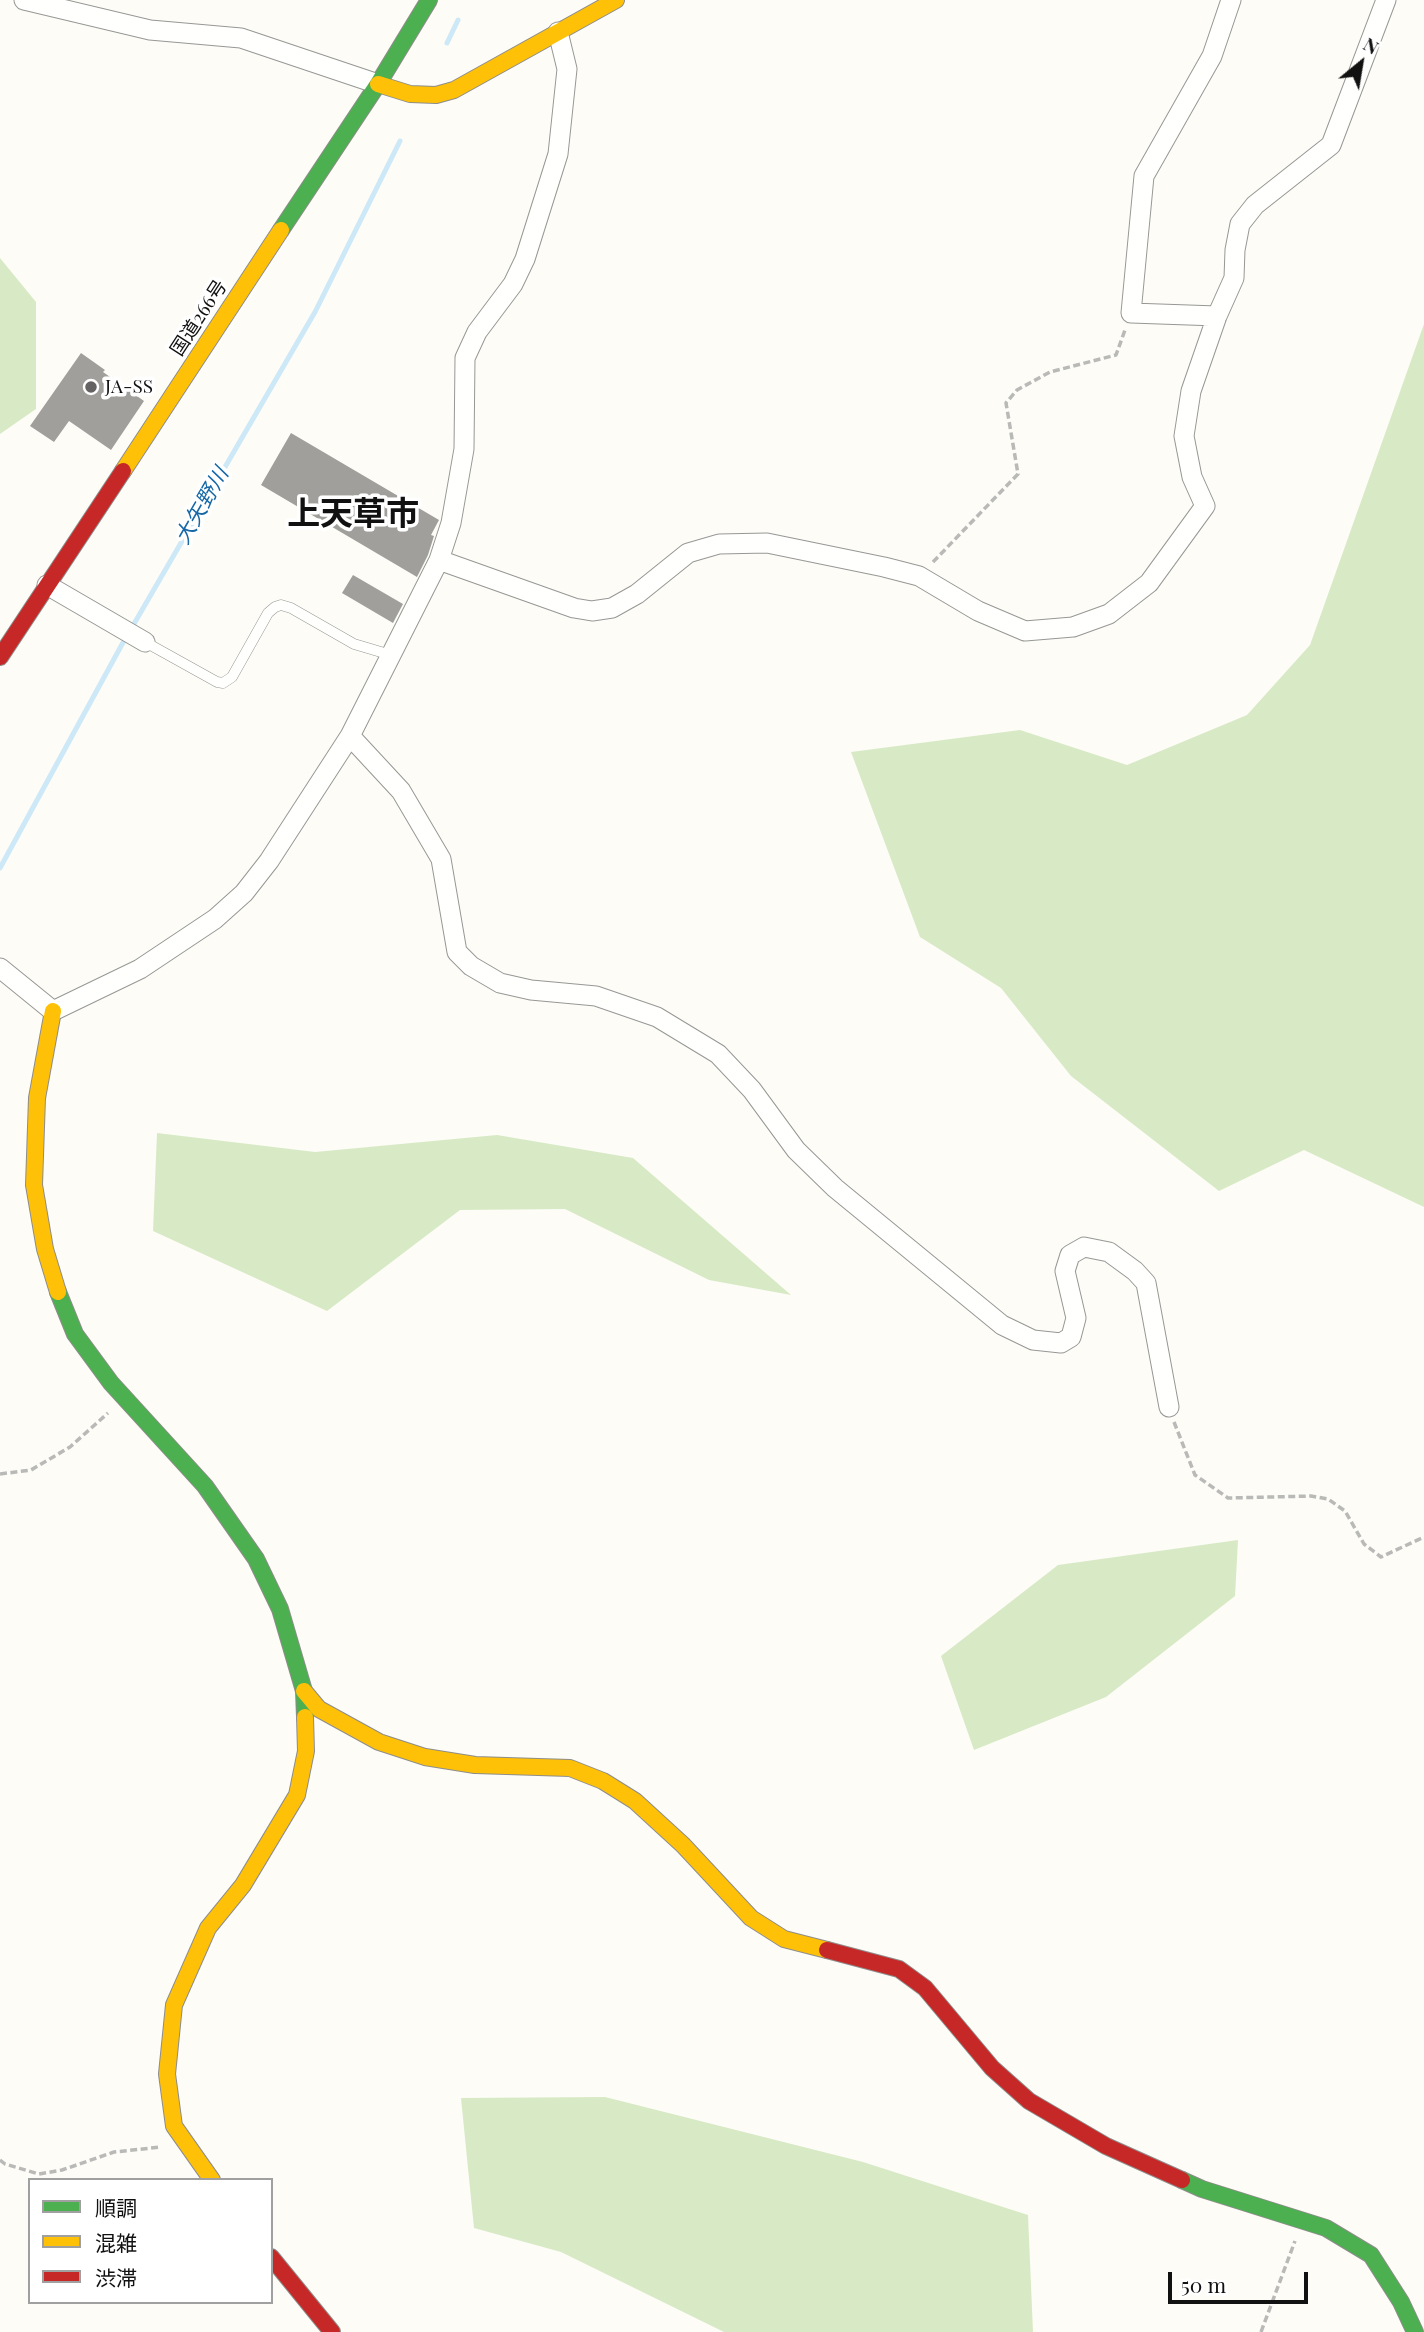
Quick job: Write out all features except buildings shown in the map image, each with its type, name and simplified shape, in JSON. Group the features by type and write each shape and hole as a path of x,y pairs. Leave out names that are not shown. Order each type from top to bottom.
{"main road":[{"name":"国道266号","path":"0,657 378,84 429,0"},
{"path":"378,84 410,94 436,95 454,90 616,0"},
{"path":"53,1011 37,1098 34,1185 45,1249 58,1292 75,1334 111,1383 205,1486 256,1559 280,1609 304,1691 306,1751 297,1795 243,1885 208,1928 174,2005 167,2074 174,2126 211,2178"},
{"path":"304,1691 319,1710 379,1742 425,1757 475,1765 570,1768 603,1781 635,1801 683,1844 751,1918 784,1939 899,1969 925,1989 992,2068 1029,2101 1106,2146 1202,2189 1326,2228 1371,2255 1401,2302 1415,2332"},
{"path":"273,2260 332,2332"}],"street":[{"path":"24,0 150,30 241,38 378,84"},
{"path":"1217,316 1131,313 1144,176 1212,56 1231,0"},
{"path":"439,559 573,608 592,611 612,608 637,594 688,553 719,544 766,543 919,576 978,611 1026,631 1073,626 1109,614 1149,583 1205,506 1192,477 1184,436 1191,391 1217,316 1234,278 1240,224 1255,205 1331,145 1386,0"},
{"path":"0,968 53,1011 91,995 140,969 215,919 244,893 269,861 350,736 439,559 451,523 464,449 465,358 477,332 513,284 525,259 558,154 566,69 558,32"},
{"path":"47,585 145,642"},
{"path":"350,736 401,792 440,859 457,952 471,966 500,983 531,990 596,996 645,1012 718,1054 752,1090 796,1150 835,1188 1002,1325 1033,1340 1061,1343 1071,1337 1076,1318 1065,1271 1070,1255 1084,1247 1109,1252 1135,1271 1146,1283 1169,1407"}],"lane":[{"path":"145,642 216,682 223,683 232,677 268,613 281,605 354,644 392,655"}],"path":[{"path":"919,576 1018,474 1006,403 1017,390 1050,372 1116,355 1131,313"},
{"path":"0,1474 31,1470 70,1447 125,1398"},
{"path":"1169,1407 1195,1475 1228,1498 1311,1496 1328,1499 1345,1511 1364,1544 1381,1557 1424,1536"},
{"path":"0,2160 39,2174 62,2170 114,2152 159,2148 183,2141"},
{"path":"1261,2332 1301,2222"}],"green space":[{"path":"0,258 36,302 36,409 0,434"},
{"path":"1424,324 1424,1207 1304,1150 1219,1191 1071,1076 1001,988 920,937 851,752 1020,730 1127,765 1247,715 1310,645"},
{"path":"157,1133 315,1152 497,1135 633,1158 791,1295 709,1280 565,1209 460,1210 327,1311 153,1231"},
{"path":"1238,1540 1235,1596 1106,1697 974,1750 941,1656 1058,1565"},
{"path":"605,2097 863,2162 1028,2215 1033,2332 724,2332 561,2252 474,2228 461,2098"}],"waterway":[{"name":"大矢野川","path":"447,43 458,20"},
{"name":"大矢野川","path":"131,629 315,312 400,141"},
{"name":"大矢野川","path":"0,868 126,637"}],"traffic: fast":[{"path":"281,230 378,84 429,0"},
{"path":"58,1292 75,1334 111,1383 205,1486 256,1559 280,1609 304,1691 305,1717"},
{"path":"1182,2180 1202,2189 1326,2228 1371,2255 1401,2302 1415,2332"}],"traffic: slow":[{"path":"378,84 410,94 436,95 454,90 616,0"},
{"path":"123,471 281,230"},
{"path":"53,1011 37,1098 34,1185 45,1249 58,1292"},
{"path":"304,1691 319,1709 379,1742 425,1757 475,1765 570,1768 603,1781 635,1801 683,1845 751,1918 784,1939 827,1950"},
{"path":"211,2178 174,2126 167,2074 174,2005 208,1928 243,1885 297,1795 306,1751 305,1717"}],"traffic: jam":[{"path":"0,657 123,471"},
{"path":"827,1950 899,1969 925,1988 992,2068 1029,2101 1106,2146 1182,2180"},
{"path":"273,2259 332,2332"}],"place":[{"name":"JA-SS","path":"91,387"}],"district":[{"name":"上天草市","path":"353,515"}]}
